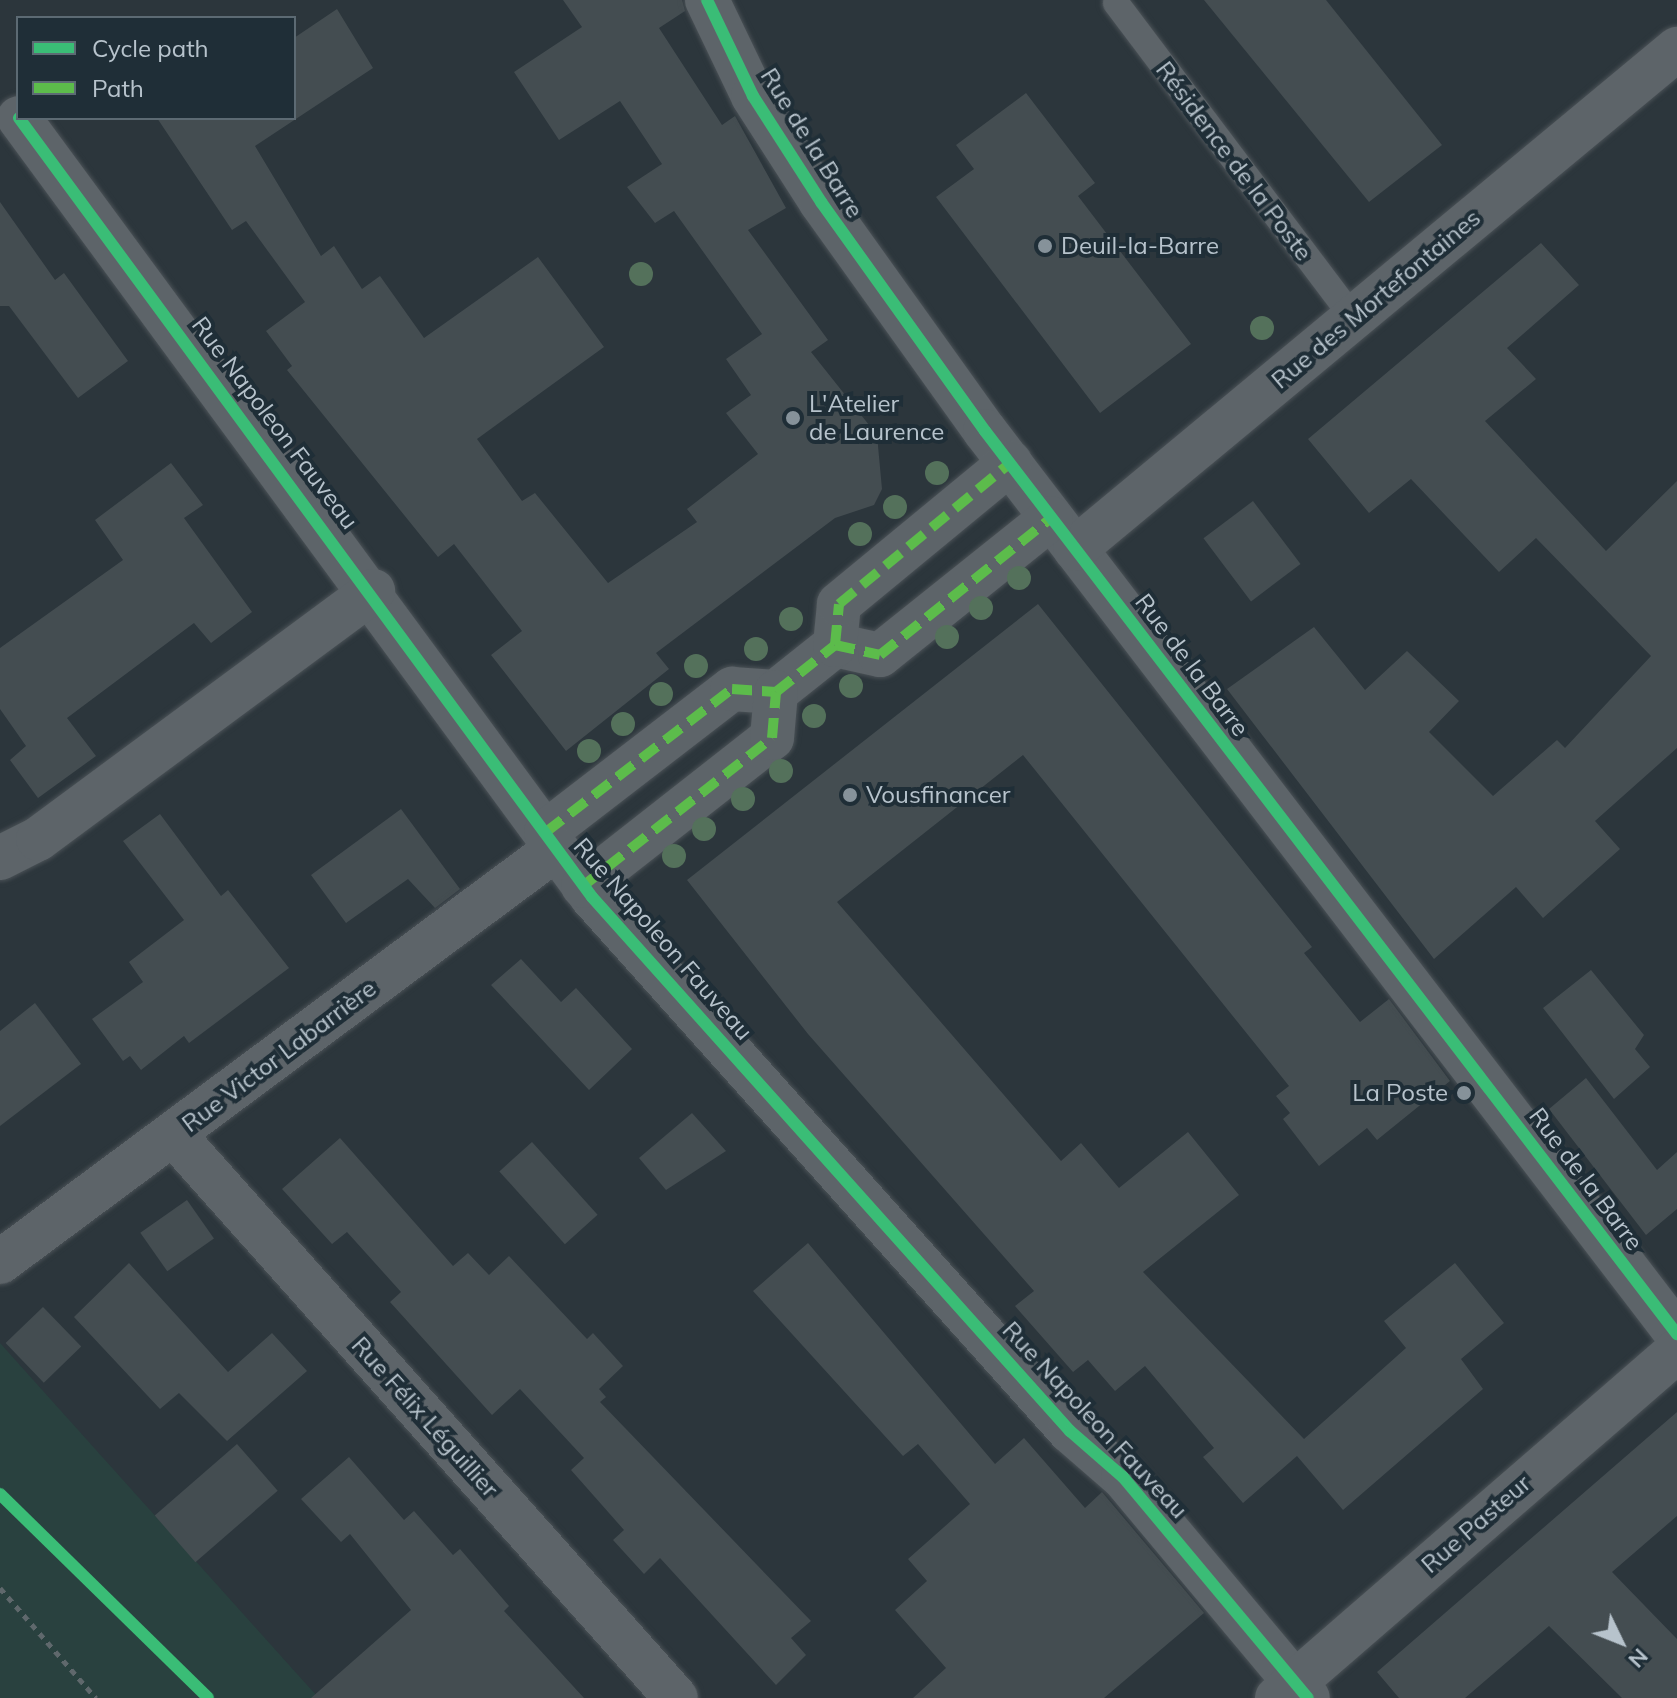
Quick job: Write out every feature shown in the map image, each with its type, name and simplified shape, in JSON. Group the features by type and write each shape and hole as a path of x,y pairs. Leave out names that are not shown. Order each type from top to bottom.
{"street":[{"name":"Rue de la Barre","path":"707,0 753,96 821,202 1010,463 1677,1334"},
{"name":"Rue des Mortefontaines","path":"1063,533 1353,318 1677,49"},
{"name":"Rue Napoleon Fauveau","path":"0,93 16,114"},
{"name":"Rue Napoleon Fauveau","path":"20,120 373,591 583,886 1070,1431 1123,1477 1294,1693"},
{"path":"583,886 772,738 776,692 835,645 839,604 1010,463"},
{"path":"835,645 880,655 1063,533"},
{"path":"0,858 38,839 373,591"},
{"name":"Rue Victor Labarrière","path":"0,1262 174,1135 551,841 732,689 776,692"},
{"name":"Rue Félix Léguillier","path":"174,1135 676,1698"},
{"name":"Rue Pasteur","path":"1294,1693 1677,1351"}],"lane":[{"name":"Résidence de la Poste","path":"1116,3 1353,318"}],"path":[{"path":"0,1588 96,1698"}],"green space":[{"path":"0,1343 307,1685 319,1698 0,1698"}],"building":[{"path":"563,0 682,0 685,11 659,28 722,125 735,116 786,208 748,230 828,340 811,352 877,435 882,489 874,505 835,518 656,653 669,669 566,751 491,655 522,631 454,544 438,557 287,370 292,366 266,331 305,302 246,221 232,230 158,120 294,120 255,146 321,256 334,246 362,289 380,276 424,338 538,257 604,347 477,439 522,501 535,493 608,583 697,522 687,509 758,454 726,413 751,395 726,359 762,334 674,211 655,223 627,187 662,164 620,101 559,140 514,72 582,27"},
{"path":"1204,0 1326,0 1442,145 1369,202"},
{"path":"337,9 373,68 296,119 296,37"},
{"name":"Deuil-la-Barre","path":"1026,93 1095,183 1078,196 1191,344 1100,413 936,197 974,169 956,145"},
{"path":"0,202 55,280 64,273 128,361 78,398 9,306 0,306"},
{"path":"1541,243 1579,285 1507,348 1536,379 1485,421 1606,551 1677,481 1677,748 1595,821 1620,849 1543,918 1516,887 1434,959 1227,689 1314,627 1365,690 1407,651 1459,701 1429,732 1493,796 1557,740 1565,748 1651,656 1536,538 1499,572 1411,479 1369,513 1308,439"},
{"path":"171,463 203,505 184,518 252,612 211,643 194,623 67,718 96,756 38,798 10,760 26,746 0,709 0,648 123,560 95,520"},
{"path":"1253,501 1301,564 1251,601 1203,538"},
{"path":"1038,604 1312,947 1304,953 1360,1022 1389,999 1450,1081 1377,1140 1367,1128 1319,1166 1283,1119 1290,1113 1276,1096 1289,1086 1023,755 837,902 1061,1161 1081,1143 1119,1188 1188,1132 1239,1195 1143,1272 1304,1439 1406,1348 1384,1321 1455,1263 1504,1323 1461,1359 1483,1389 1343,1510 1297,1456 1243,1503 1203,1457 1214,1448 1145,1366 1115,1391 1088,1360 1073,1372 1015,1306 1034,1291 808,1034 687,880"},
{"path":"401,809 460,889 435,908 408,879 346,923 311,875"},
{"path":"160,814 221,896 228,890 289,968 189,1043 184,1036 141,1070 130,1056 123,1061 92,1019 143,982 129,962 184,920 123,841"},
{"path":"521,959 561,1002 576,988 632,1049 589,1090 491,985"},
{"path":"1591,970 1644,1035 1635,1049 1650,1067 1614,1099 1543,1008"},
{"path":"35,1003 81,1064 0,1126 0,1031"},
{"path":"1586,1078 1657,1170 1677,1152 1677,1209 1646,1235 1549,1109"},
{"path":"692,1113 726,1151 666,1190 639,1158"},
{"path":"340,1138 453,1266 468,1253 489,1275 509,1256 587,1339 593,1333 623,1366 599,1389 606,1397 600,1402 811,1621 791,1638 806,1655 776,1685 660,1558 644,1574 613,1540 624,1530 571,1470 584,1458 520,1389 492,1415 390,1302 401,1292 347,1232 332,1244 282,1189"},
{"path":"532,1142 598,1215 565,1244 499,1171"},
{"path":"187,1200 214,1239 167,1271 140,1233"},
{"path":"808,1243 995,1464 1024,1438 1085,1508 1102,1492 1204,1613 1104,1698 913,1698 946,1668 895,1610 927,1581 908,1559 970,1504 918,1444 903,1456 753,1291"},
{"path":"129,1263 228,1372 272,1333 307,1371 227,1441 179,1393 160,1409 74,1317"},
{"path":"43,1307 81,1347 44,1383 6,1343"},
{"path":"1677,1412 1677,1516 1612,1572 1677,1639 1677,1698 1622,1698 1549,1626 1465,1698 1399,1698 1377,1672"},
{"path":"237,1444 278,1491 195,1562 155,1516"},
{"path":"349,1457 404,1520 414,1511 453,1555 460,1549 509,1606 504,1611 584,1698 311,1698 411,1610 350,1534 341,1542 301,1499"}],"marked path":[{"path":"546,832 732,689 776,692 835,645 839,604 1010,463"},
{"path":"835,645 880,655 1051,518"},
{"path":"583,886 772,738 776,692"}],"cycle path":[{"path":"707,0 753,96 821,202 985,431 1677,1334"},
{"path":"20,120 592,897 1070,1431 1123,1477 1308,1698"},
{"path":"0,1494 208,1698"}],"place":[{"name":"Deuil-la-Barre","path":"1045,246"},
{"name":"L'Atelier de Laurence","path":"793,418"},
{"name":"Vousfinancer","path":"850,795"},
{"name":"La Poste","path":"1464,1093"}]}
